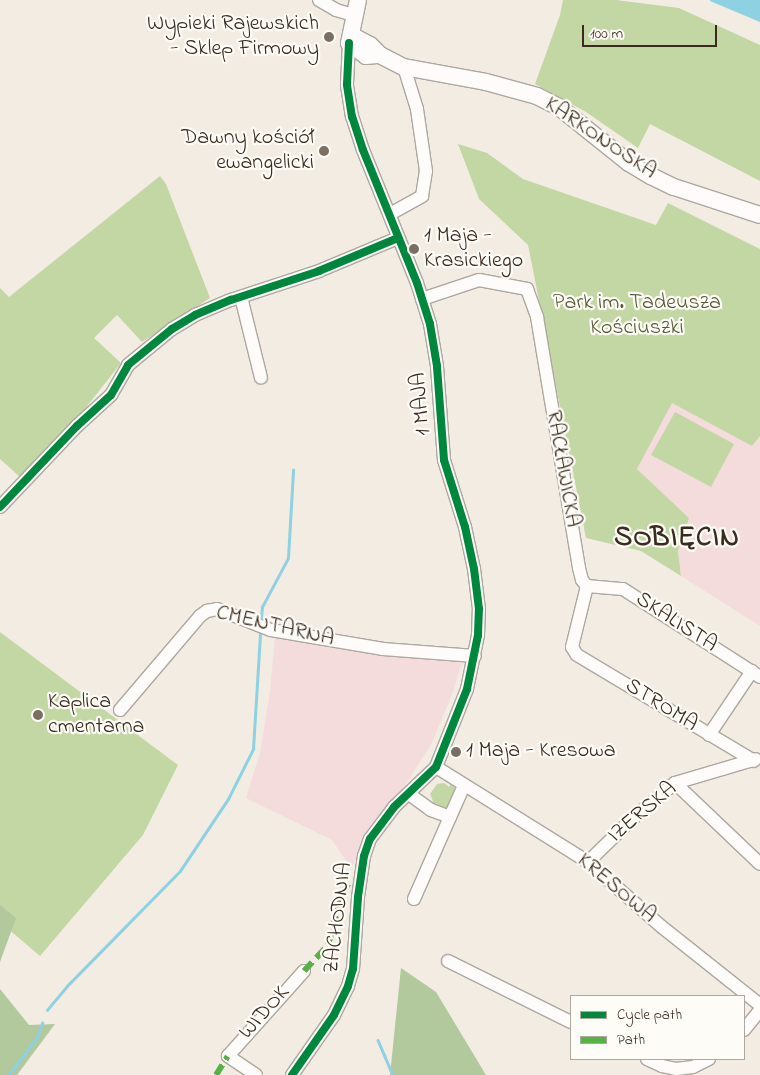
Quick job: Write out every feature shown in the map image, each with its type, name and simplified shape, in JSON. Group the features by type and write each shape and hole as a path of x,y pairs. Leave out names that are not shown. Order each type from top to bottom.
{"main road":[{"name":"1 MAJA","path":"350,39 356,8"},
{"name":"KARKONOSKA","path":"350,39 370,45 373,56 404,67 486,82 537,96 559,107 629,163 651,176 674,187 760,215"}],"street":[{"path":"318,0 336,10 356,8"},
{"name":"1 MAJA","path":"350,39 347,84 352,117 430,324 436,357 444,460 474,569 479,616 475,656 467,689 436,767"},
{"path":"347,68 373,56"},
{"path":"390,214 422,196 426,171 417,109 404,67"},
{"path":"0,507 77,426 111,395 128,365 172,329 195,315 241,297 319,271 398,238"},
{"name":"RACŁAWICKA","path":"422,299 479,280 527,289 537,317 579,568 582,580 587,586"},
{"path":"241,297 261,378"},
{"name":"STROMA","path":"587,586 572,647 578,656 709,736 757,759"},
{"name":"SKALISTA","path":"587,586 623,589 756,674"},
{"name":"CMENTARNA","path":"120,710 200,616 207,611 217,609 280,632 383,649 475,656"},
{"path":"709,736 756,674"},
{"name":"IZERSKA","path":"588,862 630,820 675,783 757,759"},
{"name":"KRESOWA","path":"436,767 588,862 662,928 760,1005"},
{"name":"ZACHODNIA","path":"292,1075 334,1015 348,986 353,970 359,888 364,856 370,839 381,822 436,767"},
{"path":"675,783 760,864"},
{"path":"414,899 464,785"},
{"path":"409,794 432,810 450,817"},
{"path":"448,961 570,1022"},
{"name":"WIDOK","path":"256,1075 228,1056 304,971"},
{"path":"745,1029 760,1010"},
{"path":"649,1060 676,1070 693,1067 707,1060"}],"shaded area":[{"path":"672,402 752,446 760,436 760,626 681,576 678,551 689,518 637,469"},
{"path":"275,636 463,660 453,692 431,745 351,868 332,840 246,798 260,753 270,691"}],"green space":[{"path":"563,0 616,0 679,8 760,45 760,181 650,124 638,148 586,112 535,84 560,15"},
{"name":"Park im. Tadeusza Kościuszki","path":"458,144 487,153 523,179 656,225 668,203 760,249 760,436 752,446 672,403 637,469 689,518 678,551 681,576 641,551 586,538 528,245 479,199"},
{"path":"160,176 166,184 210,298 142,342 117,315 94,338 121,363 80,415 20,477 0,459 0,288 9,297"},
{"path":"675,412 734,444 711,487 651,455"},
{"path":"0,632 178,765 143,835 40,956 0,922"},
{"path":"452,782 456,792 450,806 446,809 429,806 433,801 430,794 437,784 444,783 449,787"},
{"path":"0,905 16,918 0,962"},
{"path":"401,968 436,992 486,1075 390,1075"},
{"path":"0,989 29,1025 55,1024 17,1075 0,1075"}],"water":[{"path":"760,0 760,22 710,1"}],"waterway":[{"path":"261,618 262,607 288,558 293,470"},
{"path":"47,1010 67,986 180,871 228,799 253,749 260,633"},
{"path":"9,1075 37,1037 42,1023"},
{"path":"378,1040 393,1075"}],"marked path":[{"path":"304,971 328,945 342,894 351,879"},
{"path":"216,1075 228,1056"}],"cycle path":[{"path":"292,1075 334,1015 348,986 353,969 358,897 364,856 370,839 394,807 436,767 467,689 478,635 479,609 474,569 465,527 444,460 437,366 430,324 417,283 363,150 352,117 347,84 349,43"},
{"path":"0,507 77,426 111,395 128,365 172,329 195,315 231,300 319,271 398,238"}],"place":[{"name":"Wypieki Rajewskich - Sklep Firmowy","path":"329,37"},
{"name":"Dawny kościół ewangelicki","path":"324,151"},
{"name":"1 Maja - Krasickiego","path":"414,249"},
{"name":"Kaplica cmentarna","path":"38,715"},
{"name":"1 Maja - Kresowa","path":"456,752"}],"district":[{"name":"SOBIĘCIN","path":"677,539"}]}
